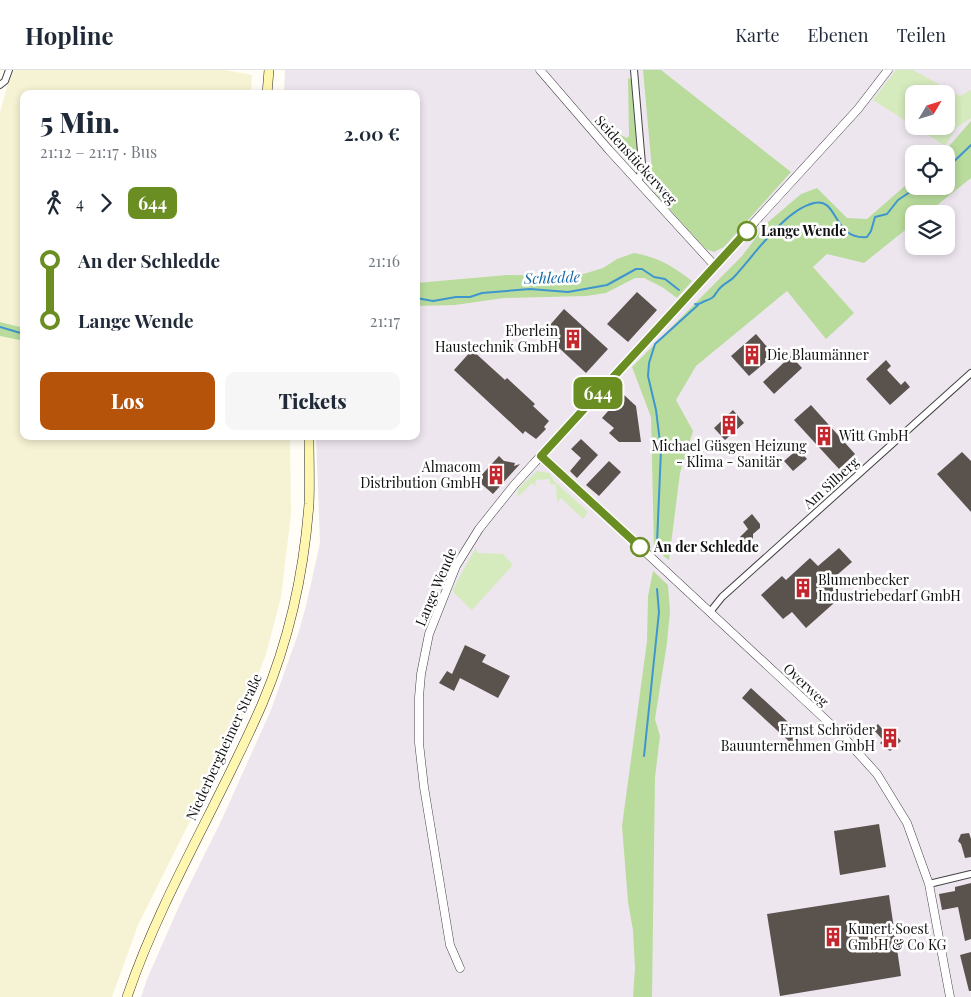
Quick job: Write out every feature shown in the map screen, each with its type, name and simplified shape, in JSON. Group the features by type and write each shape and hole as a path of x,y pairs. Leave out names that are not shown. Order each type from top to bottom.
{"main road":[{"path":"267,90 268,70"},
{"name":"Niederbergheimer Straße","path":"127,997 156,923 264,701 285,640 298,586 309,503 309,440"}],"street":[{"path":"0,85 5,81 9,70"},
{"name":"Seidenstückerweg","path":"540,70 609,150 715,266"},
{"path":"634,70 642,164 639,182"},
{"name":"Lange Wende","path":"460,968 450,945 424,787 419,743 418,697 429,634 456,566 490,513 858,109 888,70"},
{"name":"Am Silberg","path":"710,612 722,597 971,374"},
{"name":"Overweg","path":"541,456 840,733 877,774 908,823 929,884 950,997"},
{"path":"929,884 971,874"}],"shaded area":[{"path":"14,70 225,70 252,75 251,90 20,90 20,327 0,322 0,113"},
{"path":"285,70 971,70 971,997 141,997 180,904 222,819 271,710 306,606 320,543 316,440 420,440 420,90 284,90"},
{"path":"0,336 20,340 20,440 290,440 291,514 281,597 266,654 244,713 138,925 112,997 0,997"}],"green space":[{"path":"643,70 661,70 791,172 724,247 714,252 706,249 654,192"},
{"path":"896,70 913,70 940,85 905,85 905,120 873,100"},
{"path":"628,78 631,79 637,166 631,162 597,124 627,138 629,136"},
{"path":"971,90 971,118 955,130 955,93 960,96"},
{"path":"971,121 971,178 955,191 955,145 950,145"},
{"path":"928,135 952,135 946,145"},
{"path":"905,186 905,195 950,195 937,205 905,205 905,230 864,263 827,254 813,267 854,313 826,339 787,291 696,366 676,400 693,431 680,473 669,560 654,549 651,417 632,367 742,256 767,223 801,194 817,188 847,218 867,219"},
{"path":"634,253 651,257 679,271 692,281 677,298 662,287 644,278 635,278 606,293 586,296 504,298 455,305 420,306 420,283 507,275 577,276 603,268 617,259"},
{"path":"0,322 20,327 20,340 0,336"},
{"path":"537,471 549,473 554,481 588,512 583,519 561,498 557,502 556,485 550,484 550,479 536,480 535,486 532,483 518,497 518,489"},
{"path":"476,547 477,553 503,554 513,565 472,610 454,593 453,589"},
{"path":"653,571 668,585 670,611 655,719 660,736 655,777 652,997 633,997 635,968 633,930 628,902 622,826 647,641 648,596"}],"building":[{"path":"637,292 657,310 628,342 607,324"},
{"name":"Eberlein Haustechnik GmbH","path":"564,309 608,349 586,373 543,333"},
{"name":"Die Blaumänner","path":"756,334 774,355 749,376 731,356"},
{"path":"472,350 505,380 507,378 535,404 533,406 549,421 544,427 546,429 536,439 525,431 523,434 454,370"},
{"path":"791,356 802,368 774,394 763,382"},
{"path":"886,360 891,366 887,370 901,385 905,381 910,387 890,405 866,379"},
{"path":"623,394 636,406 641,442 619,442 609,433 614,428 602,418"},
{"name":"Witt GmbH","path":"811,405 855,454 839,469 794,420"},
{"name":"Michael Güsgen Heizung - Klima - Sanitär","path":"733,410 744,423 725,440 714,428"},
{"path":"581,439 598,455 577,478 570,471 581,458 571,449"},
{"path":"798,449 807,459 793,471 784,461"},
{"path":"962,452 971,461 971,512 937,474"},
{"name":"Almacom Distribution GmbH","path":"499,456 504,461 515,463 514,466 520,464 493,494 477,480"},
{"path":"609,461 621,472 599,496 586,485"},
{"path":"752,514 760,524 760,528 753,534 753,540 744,542 740,537 748,529 743,522"},
{"name":"Blumenbecker Industriebedarf GmbH","path":"839,548 852,562 830,581 843,595 806,628 792,612 783,619 761,595 782,576 786,580 810,558 818,566"},
{"path":"465,645 486,655 482,662 510,676 498,698 460,678 454,691 439,683 447,671 452,674"},
{"path":"751,688 801,734 792,744 742,698"},
{"name":"Ernst Schröder Bauunternehmen GmbH","path":"878,724 889,737 894,733 901,741 890,751 880,743 883,740 873,729"},
{"path":"879,824 886,867 840,875 834,831"},
{"path":"969,833 971,857 965,858 961,844 958,841 961,834"},
{"path":"971,883 971,939 965,941 958,907 942,910 939,894 955,891 955,887"},
{"name":"Kunert Soest GmbH & Co KG","path":"889,895 901,976 780,996 767,914"},
{"path":"971,952 971,991 969,991 960,955"}],"waterway":[{"name":"Schledde","path":"955,160 971,145"},
{"name":"Schledde","path":"695,304 713,297 721,287 733,278 770,235 803,207 814,203 822,203 828,206 847,232 856,236 867,237 875,217 887,214 898,200 906,195"},
{"name":"Schledde","path":"420,299 433,301 456,297 470,297 482,293 530,289 568,292 607,285 636,269 642,269 654,277 665,279 679,290"},
{"path":"657,543 661,450 656,410 648,376 649,363 655,344 698,305"},
{"name":"Schledde","path":"0,327 20,333"},
{"path":"644,756 659,612 657,589"}],"bus line":[{"name":"644","path":"640,547 541,456 747,231"}],"place":[{"name":"Lange Wende","path":"747,231"},
{"name":"Eberlein Haustechnik GmbH","path":"573,339"},
{"name":"Die Blaumänner","path":"752,355"},
{"name":"Michael Güsgen Heizung - Klima - Sanitär","path":"729,425"},
{"name":"Witt GmbH","path":"824,436"},
{"name":"Almacom Distribution GmbH","path":"496,475"},
{"name":"An der Schledde","path":"640,547"},
{"name":"Blumenbecker Industriebedarf GmbH","path":"803,588"},
{"name":"Ernst Schröder Bauunternehmen GmbH","path":"890,738"},
{"name":"Kunert Soest GmbH & Co KG","path":"833,937"}]}
